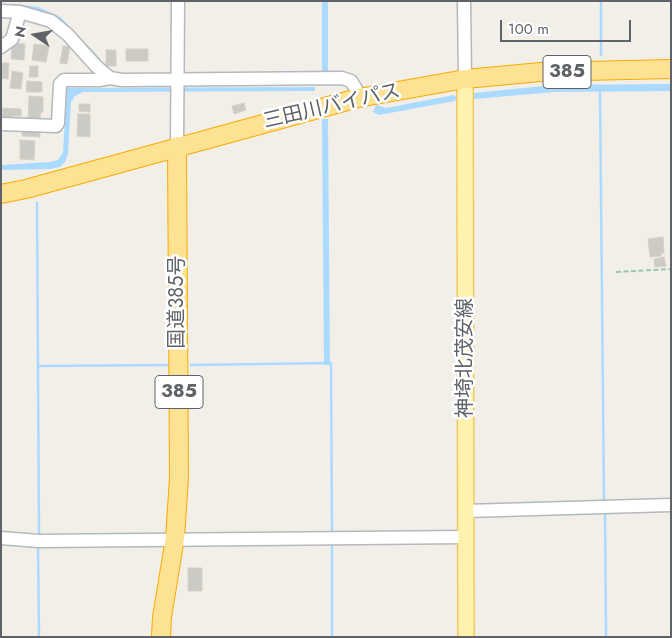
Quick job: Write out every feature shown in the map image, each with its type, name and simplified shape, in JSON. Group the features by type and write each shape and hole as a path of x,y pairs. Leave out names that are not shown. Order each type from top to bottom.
{"highway":[{"name":"三田川バイパス","path":"1,194 26,189 358,98 464,79 541,72 671,69"},
{"name":"国道385号","path":"161,637 162,617 175,538 179,478 178,146"}],"main road":[{"name":"神埼北茂安線","path":"464,79 466,637"}],"street":[{"path":"178,1 178,146"},
{"path":"464,1 464,79"},
{"path":"1,11 20,12 51,21 110,78"},
{"path":"1,47 12,39 20,12"},
{"path":"1,124 56,126 58,123 60,84 64,80 99,80 110,78 178,86 342,78 351,81 356,89 358,98"},
{"path":"466,511 671,505"},
{"path":"1,538 39,541 175,538 466,537"}],"path":[{"path":"616,272 671,269"}],"water":[{"path":"322,1 328,1 328,73 322,73"},
{"path":"671,84 671,91 554,92 474,99 472,97 473,93 554,85"},
{"path":"315,87 315,91 83,92 75,96 71,102 68,154 65,162 60,167 1,170 1,165 58,160 63,152 67,88"},
{"path":"454,95 457,98 455,101 379,115 373,112 376,105 386,108"},
{"path":"322,119 328,119 330,365 324,365"}],"building":[{"path":"12,43 25,44 24,60 11,59"},
{"path":"34,44 49,46 46,62 32,60"},
{"path":"63,46 70,47 67,64 60,63"},
{"path":"126,49 148,49 148,61 126,61"},
{"path":"106,50 116,50 116,66 106,66"},
{"path":"2,63 9,63 8,79 1,78"},
{"path":"30,66 38,66 38,77 29,77"},
{"path":"12,71 23,73 21,89 10,88"},
{"path":"27,81 42,82 42,92 26,92"},
{"path":"29,96 43,97 43,112 41,112 40,118 35,118 35,121 28,121"},
{"path":"244,103 246,110 234,114 232,106"},
{"path":"79,104 90,104 90,112 79,111"},
{"path":"3,108 21,109 21,116 13,116 13,121 2,121"},
{"path":"78,114 90,114 90,137 77,136"},
{"path":"22,129 40,130 40,137 22,136"},
{"path":"20,140 35,141 34,160 20,159"},
{"path":"663,237 664,253 661,253 661,256 650,257 648,239"},
{"path":"664,257 666,266 655,267 654,259"},
{"path":"188,568 202,568 202,591 188,591"}],"waterway":[{"path":"601,1 601,55"},
{"path":"13,5 37,8 60,18 99,59"},
{"path":"600,92 604,502"},
{"path":"37,203 39,536"},
{"path":"191,365 331,363 332,533"},
{"path":"38,366 169,365"},
{"path":"605,511 606,635"},
{"path":"332,543 332,637"},
{"path":"38,546 39,637"}]}
